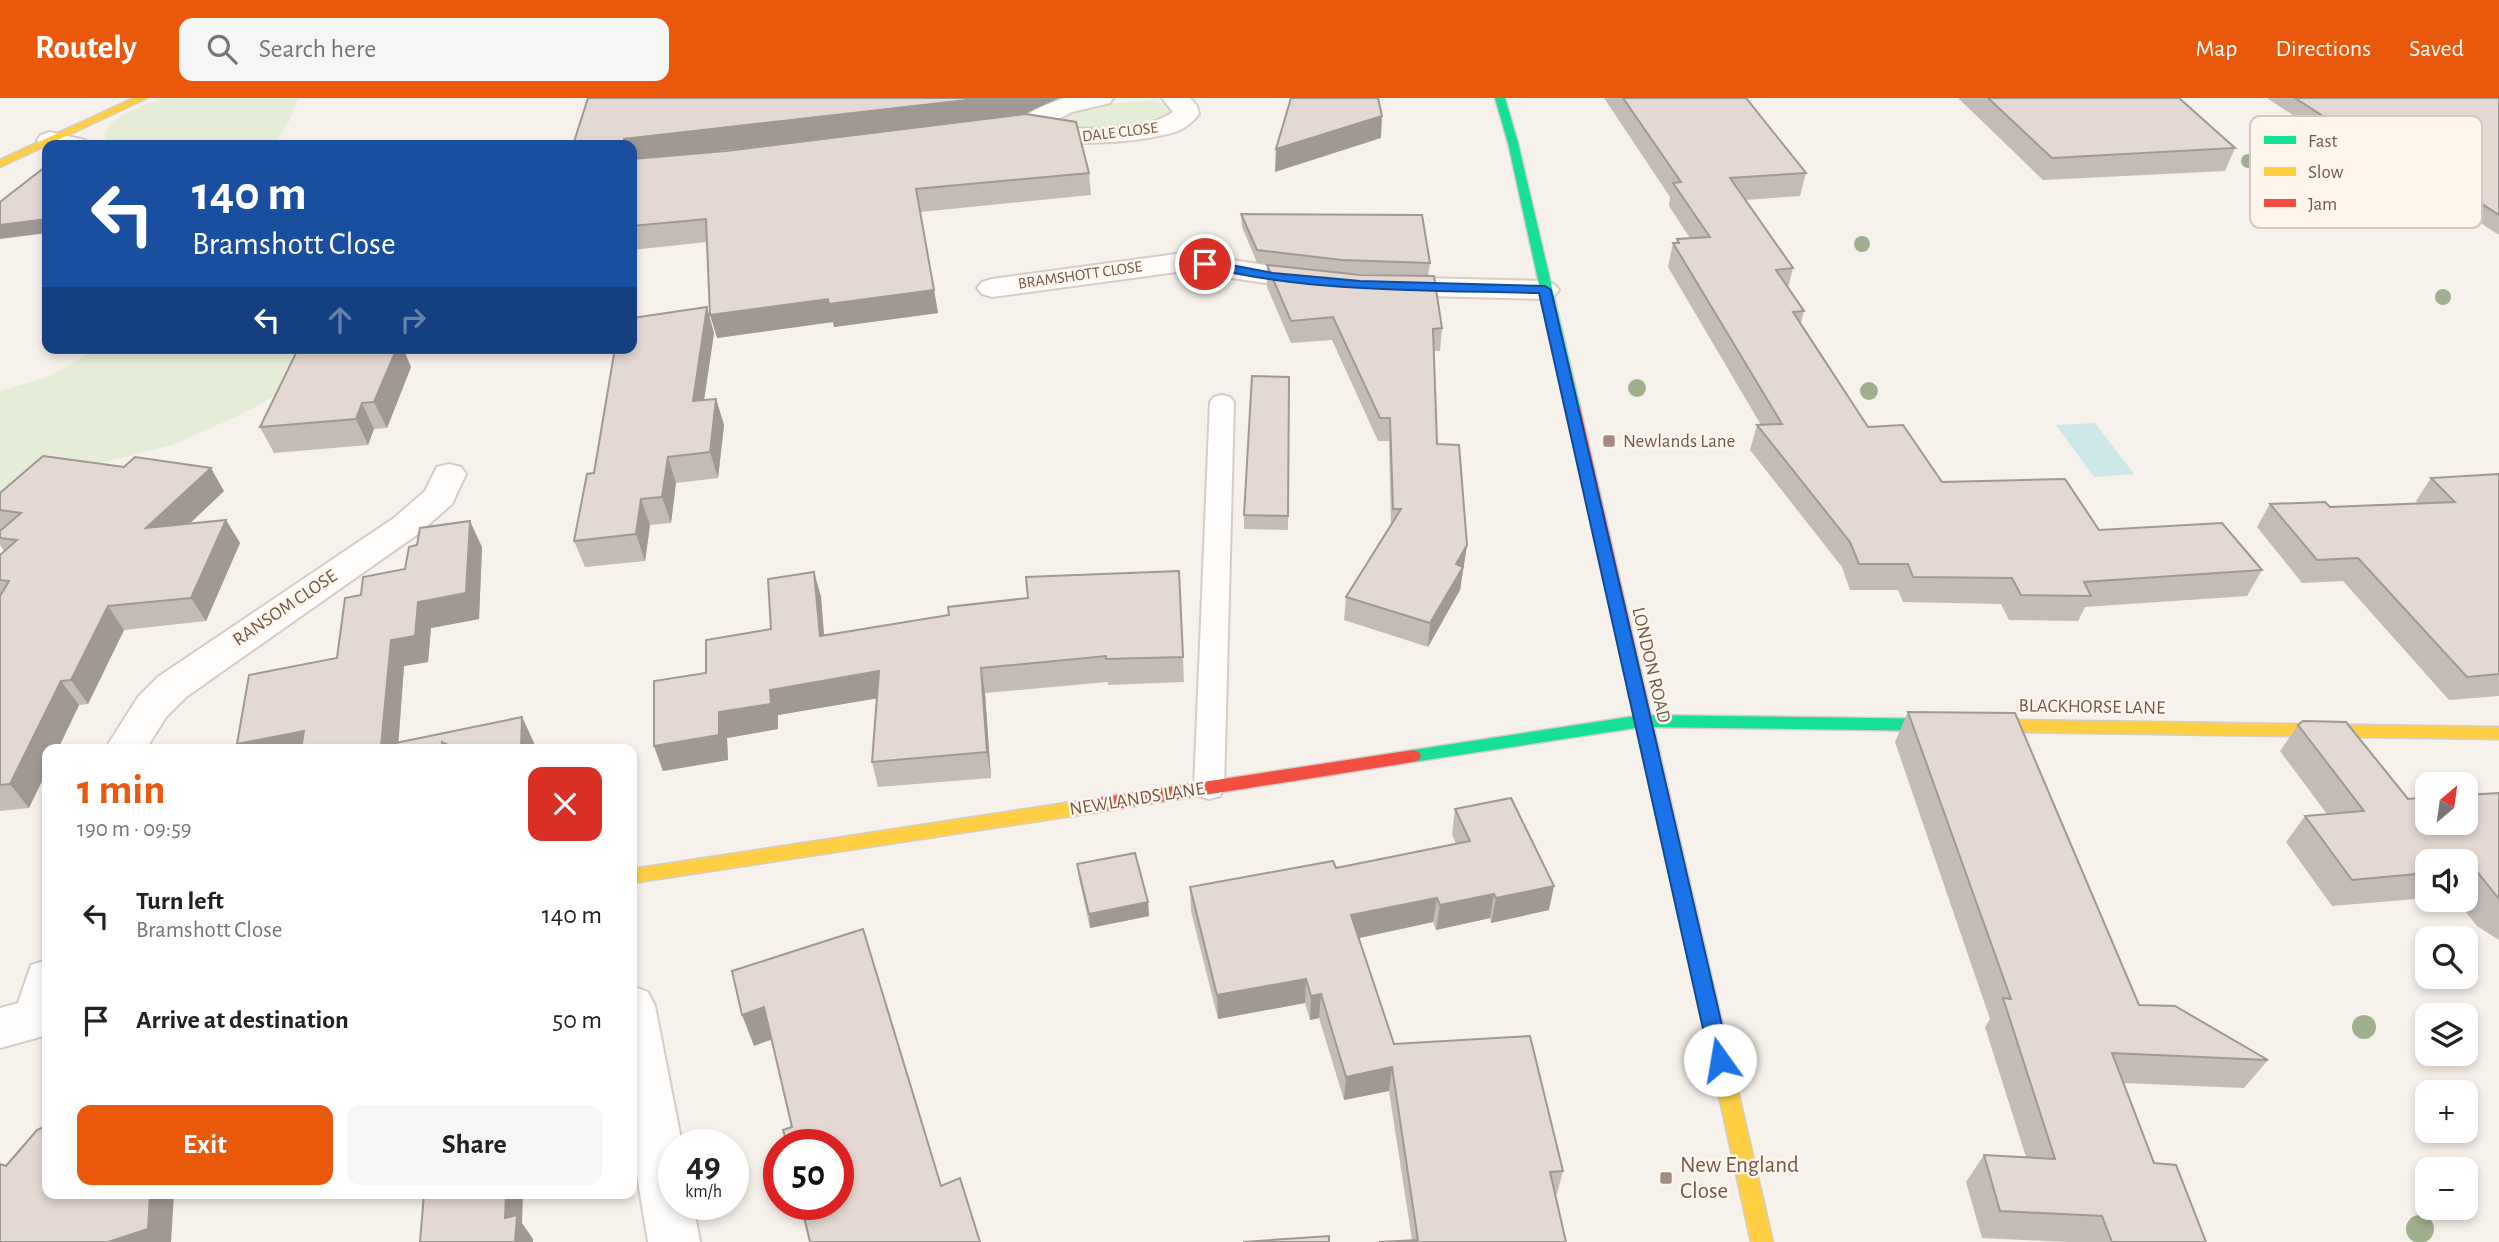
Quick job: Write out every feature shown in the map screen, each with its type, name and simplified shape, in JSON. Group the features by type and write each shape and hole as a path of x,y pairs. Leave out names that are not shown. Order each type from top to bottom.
{"street":[{"path":"50,140 142,98"},
{"name":"DALE CLOSE","path":"1101,98 1066,103 1017,127 1073,137 1159,128 1171,125 1186,114 1185,106 1174,98"},
{"name":"LONDON ROAD","path":"1500,98 1513,143 1642,722 1762,1242"},
{"path":"0,164 42,144"},
{"name":"BRAMSHOTT CLOSE","path":"992,288 1184,262 1233,268 1273,277 1354,284 1545,290"},
{"name":"RANSOM CLOSE","path":"128,744 152,707 172,687 406,526 440,495 449,474"},
{"name":"BLACKHORSE LANE","path":"1642,722 2499,733"},
{"name":"NEWLANDS LANE","path":"637,875 1642,722"},
{"path":"637,1034 674,1242"}],"lane":[{"path":"1209,788 1222,402"}],"green space":[{"path":"162,98 298,98 290,120 276,140 108,140 104,135 107,128 128,112"},
{"path":"1153,100 1167,104 1173,110 1172,114 1133,127 1072,130 1060,128 1056,115 1071,107"},
{"path":"87,354 351,354 240,415 172,445 12,486 0,497 0,391 51,376"}],"water":[{"path":"2095,423 2134,474 2094,477 2056,425"}],"building":[{"path":"588,98 985,98 624,140 575,140"},
{"path":"1291,98 1378,98 1382,116 1276,149"},
{"path":"1623,98 1746,98 1806,173 1730,178 1793,268 1776,270 1804,311 1793,312 1868,427 1903,425 1942,482 2065,479 2099,530 2222,523 2262,570 2084,582 2091,596 2021,595 2012,578 1913,577 1908,564 1859,564 1850,542 1757,425 1782,424 1673,243 1679,243 1677,239 1710,237 1673,183 1681,182"},
{"path":"1988,98 2179,98 2235,148 2052,158"},
{"path":"2295,98 2499,98 2499,215 2482,204 2482,116 2323,116"},
{"path":"1026,114 1076,122 1089,173 916,189 934,290 829,304 828,299 710,315 706,219 637,226 637,159 726,151"},
{"path":"42,169 42,220 0,225 0,202"},
{"path":"1241,214 1422,215 1430,263 1342,260 1257,250"},
{"path":"1267,265 1361,275 1434,276 1442,328 1433,329 1437,444 1459,445 1467,545 1456,564 1463,567 1430,623 1346,597 1401,509 1393,509 1390,418 1380,418 1333,317 1291,321"},
{"path":"707,307 693,401 716,399 710,452 668,457 662,497 641,499 636,534 574,541 587,474 594,473 614,354 637,354 637,317"},
{"path":"296,354 394,354 374,402 362,403 356,419 260,427"},
{"path":"1252,376 1289,377 1288,516 1244,515"},
{"path":"43,456 124,467 135,457 211,468 146,528 226,520 191,598 108,606 71,680 61,681 10,784 0,785 0,596 9,581 0,580 0,555 17,540 0,538 0,531 21,513 0,510 0,493"},
{"path":"2499,474 2499,674 2467,677 2358,558 2317,560 2270,504 2325,502 2330,507 2455,502 2431,478"},
{"path":"470,521 466,593 418,602 415,636 391,640 381,744 302,744 304,731 237,744 249,675 337,658 345,598 361,595 363,577 405,569 409,547 417,545 420,528"},
{"path":"1179,571 1183,657 1106,659 1106,656 981,668 987,752 872,762 879,671 770,690 771,704 719,712 719,735 654,746 654,681 706,673 706,640 771,629 768,579 814,572 820,636 949,615 948,607 1028,598 1026,577"},
{"path":"1908,712 2015,713 2139,1005 2175,1006 2268,1060 2112,1053 2154,1163 2176,1165 2206,1242 2112,1242 2102,1216 2000,1211 1984,1155 2055,1159 2003,998 2011,999"},
{"path":"522,717 521,744 391,744"},
{"path":"2303,721 2346,722 2408,799 2415,798 2415,835 2478,835 2478,794 2499,793 2499,899 2478,873 2478,849 2415,849 2415,874 2352,880 2305,816 2364,811 2298,725"},
{"path":"1511,798 1554,886 1496,898 1494,894 1440,905 1437,898 1351,915 1394,1044 1530,1036 1563,1171 1550,1172 1566,1242 1379,1242 1418,1240 1392,1067 1346,1077 1321,994 1311,996 1306,979 1217,995 1190,887 1333,861 1336,868 1470,841 1455,809"},
{"path":"1135,853 1148,902 1089,914 1077,864"},
{"path":"863,929 941,1186 960,1178 980,1242 810,1242 805,1220 854,1220 854,1129 786,1129 792,1127 764,1007 742,1015 732,971"},
{"path":"42,1128 42,1199 150,1199 148,1229 108,1242 0,1242 0,1164 6,1166"},
{"path":"424,1199 506,1199 505,1218 517,1215 515,1242 420,1242"},
{"path":"1329,1236 1329,1242 1243,1242"}],"traffic: fast":[{"path":"1500,98 1513,143 1573,407"},
{"path":"1413,756 1642,721 2015,726"}],"traffic: slow":[{"path":"52,140 142,98"},
{"path":"0,164 42,144"},
{"path":"2015,726 2499,733"},
{"path":"1652,754 1762,1242"},
{"path":"637,875 1085,807"}],"traffic: jam":[{"path":"1573,407 1652,754"},
{"path":"1085,807 1413,756"}],"place":[{"name":"Newlands Lane","path":"1609,441"},
{"name":"New England Close","path":"1666,1178"}],"route":[{"path":"1205,264 1273,277 1360,285 1545,290 1720,1060"}]}
